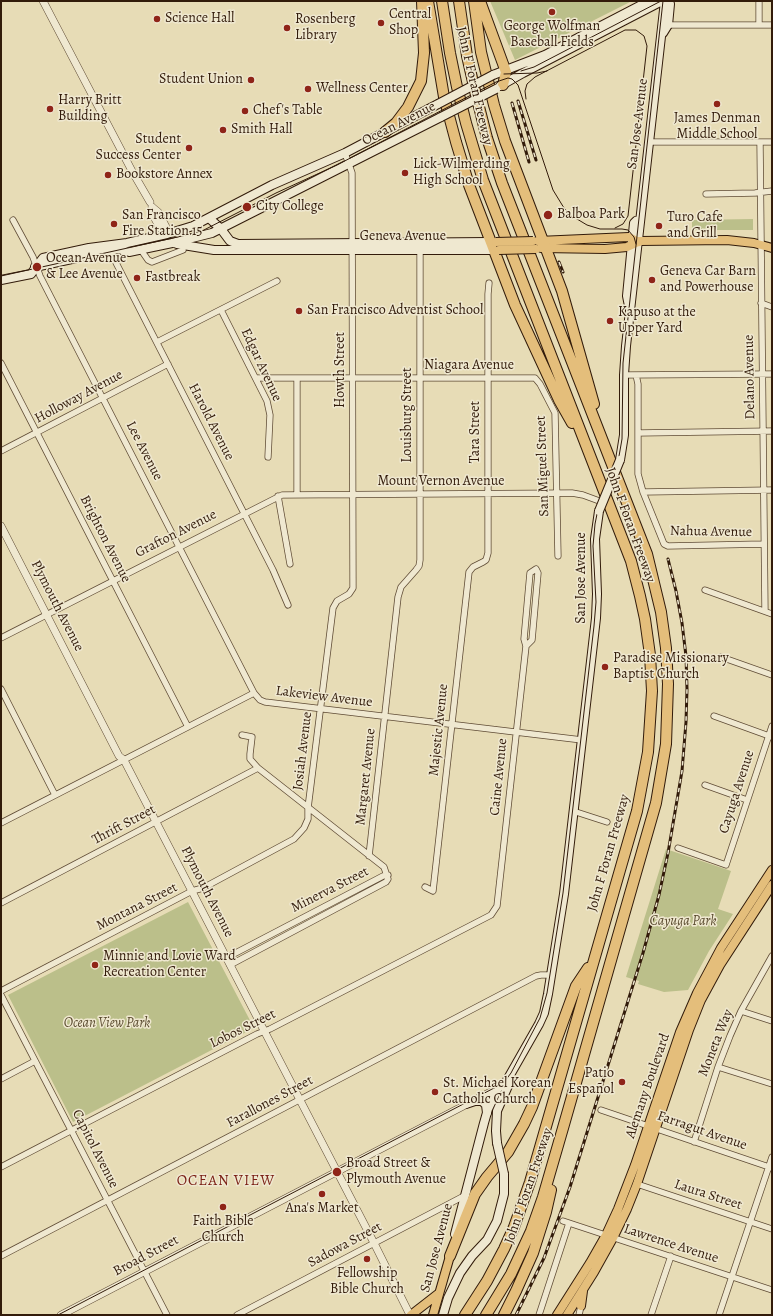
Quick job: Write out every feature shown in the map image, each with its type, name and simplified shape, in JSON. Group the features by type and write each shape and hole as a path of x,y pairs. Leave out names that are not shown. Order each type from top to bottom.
{"highway":[{"path":"385,132 396,123 408,107 421,81 424,53 422,1"},
{"path":"428,1 449,119 469,185 494,246 515,305 559,400 592,460"},
{"name":"John F Foran Freeway","path":"442,1 458,93 481,174 627,550 637,584 648,643 652,691 650,739 642,787 632,828 536,1158 518,1216 499,1260 465,1315"},
{"name":"John F Foran Freeway","path":"459,1 465,44 475,91 496,167 643,543 656,588 663,624 667,660 668,720 665,756 656,803 543,1197 531,1230 511,1274 486,1315"},
{"path":"474,1 481,52 494,106 540,244 566,305 608,453"},
{"path":"480,1 506,70 506,77 500,87"},
{"path":"450,1256 475,1194 508,1152 524,1124 532,1107 576,986 594,959"},
{"path":"504,1315 522,1278 542,1228 563,1128"}],"main road":[{"name":"Ocean Avenue","path":"114,250 129,252 141,250 169,238 272,185 345,153 493,75 545,55 649,1"},
{"name":"Ocean Avenue","path":"1,280 31,274 44,258 89,248 204,235 221,229 665,1"},
{"name":"San Jose Avenue","path":"433,1315 438,1293 450,1256 464,1196 486,1116 498,1088 509,1078 542,1018 546,1007 563,903 597,610 595,539 599,511 620,460 624,435 624,375 635,242 640,216 661,35 665,25 665,1"},
{"name":"Geneva Avenue","path":"209,218 221,229 230,241 238,244 494,246 629,237 635,242 736,241 760,244 772,248"},
{"name":"Geneva Avenue","path":"169,238 214,250 352,246"},
{"name":"Ocean Avenue","path":"1,275 114,250 127,243"},
{"name":"Alemany Boulevard","path":"566,1315 583,1290 609,1236 637,1184 680,1032 697,993 721,948 770,878 772,870"},
{"name":"Alemany Boulevard","path":"557,1315 609,1236 629,1181 652,1127 701,1000 720,965 772,885"},
{"name":"San Jose Avenue","path":"443,1315 448,1298 460,1273 472,1256 487,1240 494,1227 503,1200 504,1174 497,1143 496,1131 497,1111 508,1086 509,1078"},
{"path":"497,1111 500,1095 498,1088"},
{"path":"466,1104 475,1101 482,1101 486,1105 486,1116"},
{"path":"581,1306 583,1290"},
{"path":"410,1315 438,1293"}],"street":[{"path":"44,1 132,171 151,204 153,215 160,228 169,238 172,254"},
{"path":"759,1 759,25"},
{"path":"665,25 772,25"},
{"path":"649,142 772,142"},
{"name":"Delano Avenue","path":"760,142 765,612"},
{"name":"Howth Street","path":"345,153 350,163 352,173 353,588"},
{"path":"706,194 772,191"},
{"name":"Lee Avenue","path":"13,220 33,257 40,276 254,693"},
{"name":"Louisburg Street","path":"405,582 419,566 420,246"},
{"name":"Harold Avenue","path":"114,250 157,342 273,570 288,604"},
{"path":"141,250 148,260 152,262 183,250"},
{"path":"157,342 277,281"},
{"name":"Tara Street","path":"469,572 473,567 483,562 487,557 489,283"},
{"path":"761,303 772,307"},
{"name":"Edgar Avenue","path":"221,310 265,396 269,409 268,457"},
{"name":"Brighton Avenue","path":"1,363 188,727"},
{"name":"Holloway Avenue","path":"1,450 168,364"},
{"path":"624,375 772,374"},
{"name":"Nahua Avenue","path":"636,375 638,384 638,474 643,492 664,544 668,546 764,544"},
{"name":"Niagara Avenue","path":"256,378 532,378 537,380"},
{"path":"297,378 297,494"},
{"name":"San Miguel Street","path":"537,380 555,413 558,556"},
{"path":"638,433 772,431"},
{"path":"643,492 772,490"},
{"name":"Mount Vernon Avenue","path":"278,496 297,494 557,493 578,494 602,502"},
{"path":"278,496 290,564"},
{"name":"Grafton Avenue","path":"1,638 278,496"},
{"name":"Plymouth Avenue","path":"1,526 119,756 124,760 192,891 410,1315"},
{"name":"Caine Avenue","path":"494,910 497,906 526,646 524,639 530,573 536,569 538,573 532,640 526,646"},
{"name":"Majestic Avenue","path":"425,887 433,892 469,572"},
{"name":"Margaret Avenue","path":"369,856 398,597 399,592 405,582"},
{"name":"Josiah Avenue","path":"308,808 333,608 337,601 349,594 353,588"},
{"path":"705,590 772,614"},
{"path":"721,658 772,675"},
{"path":"1,689 56,795"},
{"path":"1,823 254,693"},
{"name":"Lakeview Avenue","path":"254,693 260,700 265,702 582,740"},
{"path":"714,716 770,736"},
{"name":"Cayuga Avenue","path":"678,848 726,865 770,736 772,726"},
{"path":"242,735 252,737 250,759 258,768 384,867 388,875"},
{"name":"Thrift Street","path":"1,903 258,768"},
{"path":"705,785 747,800"},
{"name":"Montana Street","path":"1,991 192,891 203,888 294,839 304,828 308,819 308,808"},
{"path":"573,811 607,822"},
{"name":"Minerva Street","path":"226,958 383,876 388,875 386,882 230,965"},
{"name":"Lobos Street","path":"1,1167 491,915 494,910"},
{"name":"Moneta Way","path":"694,1142 718,1067 741,1011 772,957"},
{"name":"Farallones Street","path":"1,1256 536,976 541,974 551,975"},
{"name":"Capitol Avenue","path":"1,995 167,1315"},
{"path":"741,1011 772,1021"},
{"path":"1,1079 35,1061"},
{"path":"718,1067 772,1084"},
{"name":"Broad Street","path":"61,1315 498,1088"},
{"name":"Farragut Avenue","path":"601,1110 770,1167"},
{"path":"719,1315 770,1167 772,1157"},
{"name":"Laura Street","path":"637,1184 772,1229"},
{"name":"Sadowa Street","path":"237,1315 464,1196"},
{"name":"Lawrence Avenue","path":"563,1221 772,1290"},
{"path":"539,1315 569,1223"},
{"path":"651,1315 671,1256"},
{"path":"579,1315 581,1306"}],"green space":[{"path":"490,1 632,1 515,60"},
{"path":"753,219 753,230 692,230 692,220"},
{"name":"Cayuga Park","path":"666,849 731,871 718,909 733,914 709,951 688,990 664,992 638,984 639,981 626,977"},
{"name":"Ocean View Park","path":"188,902 254,1028 73,1122 8,995"}],"tram line":[{"path":"521,71 534,67 661,1"},
{"path":"58,1315 496,1087 505,1081 511,1073 540,1018 547,993 563,893 594,626 596,602 593,546 595,524 598,509 618,462 622,439 623,363 663,1"},
{"path":"526,99 525,91 527,84 535,77 625,30 636,30 644,36 647,46 628,216 623,224 615,228"},
{"path":"504,74 537,73 547,71"},
{"path":"1,276 200,232 276,193 337,165 496,82 508,78 512,79 518,85 553,190 564,208 572,216 587,225 600,229 628,230 634,237 636,244"}],"railway":[{"path":"518,101 536,160"},
{"path":"512,103 529,162"},
{"path":"559,262 563,272"},
{"path":"516,1315 544,1258 570,1187 643,953 659,895 668,853 682,771 687,689 686,656 682,623 668,559"}],"place":[{"name":"George Wolfman Baseball Fields","path":"552,12"},
{"name":"Science Hall","path":"157,19"},
{"name":"Central Shop","path":"381,23"},
{"name":"Rosenberg Library","path":"287,28"},
{"name":"Student Union","path":"251,80"},
{"name":"Wellness Center","path":"308,89"},
{"name":"James Denman Middle School","path":"717,104"},
{"name":"Harry Britt Building","path":"50,109"},
{"name":"Chef's Table","path":"245,111"},
{"name":"Smith Hall","path":"223,130"},
{"name":"Student Success Center","path":"189,148"},
{"name":"Lick-Wilmerding High School","path":"405,173"},
{"name":"Bookstore Annex","path":"108,175"},
{"name":"City College","path":"247,207"},
{"name":"Balboa Park","path":"548,215"},
{"name":"San Francisco Fire Station 15","path":"114,224"},
{"name":"Turo Cafe and Grill","path":"659,226"},
{"name":"Ocean Avenue & Lee Avenue","path":"37,267"},
{"name":"Fastbreak","path":"137,278"},
{"name":"Geneva Car Barn and Powerhouse","path":"652,280"},
{"name":"San Francisco Adventist School","path":"299,311"},
{"name":"Kapuso at the Upper Yard","path":"610,321"},
{"name":"Paradise Missionary Baptist Church","path":"605,667"},
{"name":"Minnie and Lovie Ward Recreation Center","path":"95,965"},
{"name":"Patio Español","path":"622,1082"},
{"name":"St. Michael Korean Catholic Church","path":"435,1092"},
{"name":"Broad Street & Plymouth Avenue","path":"337,1172"},
{"name":"Ana's Market","path":"322,1194"},
{"name":"Faith Bible Church","path":"223,1207"},
{"name":"Fellowship Bible Church","path":"367,1259"}],"district":[{"name":"OCEAN VIEW","path":"226,1181"}]}
